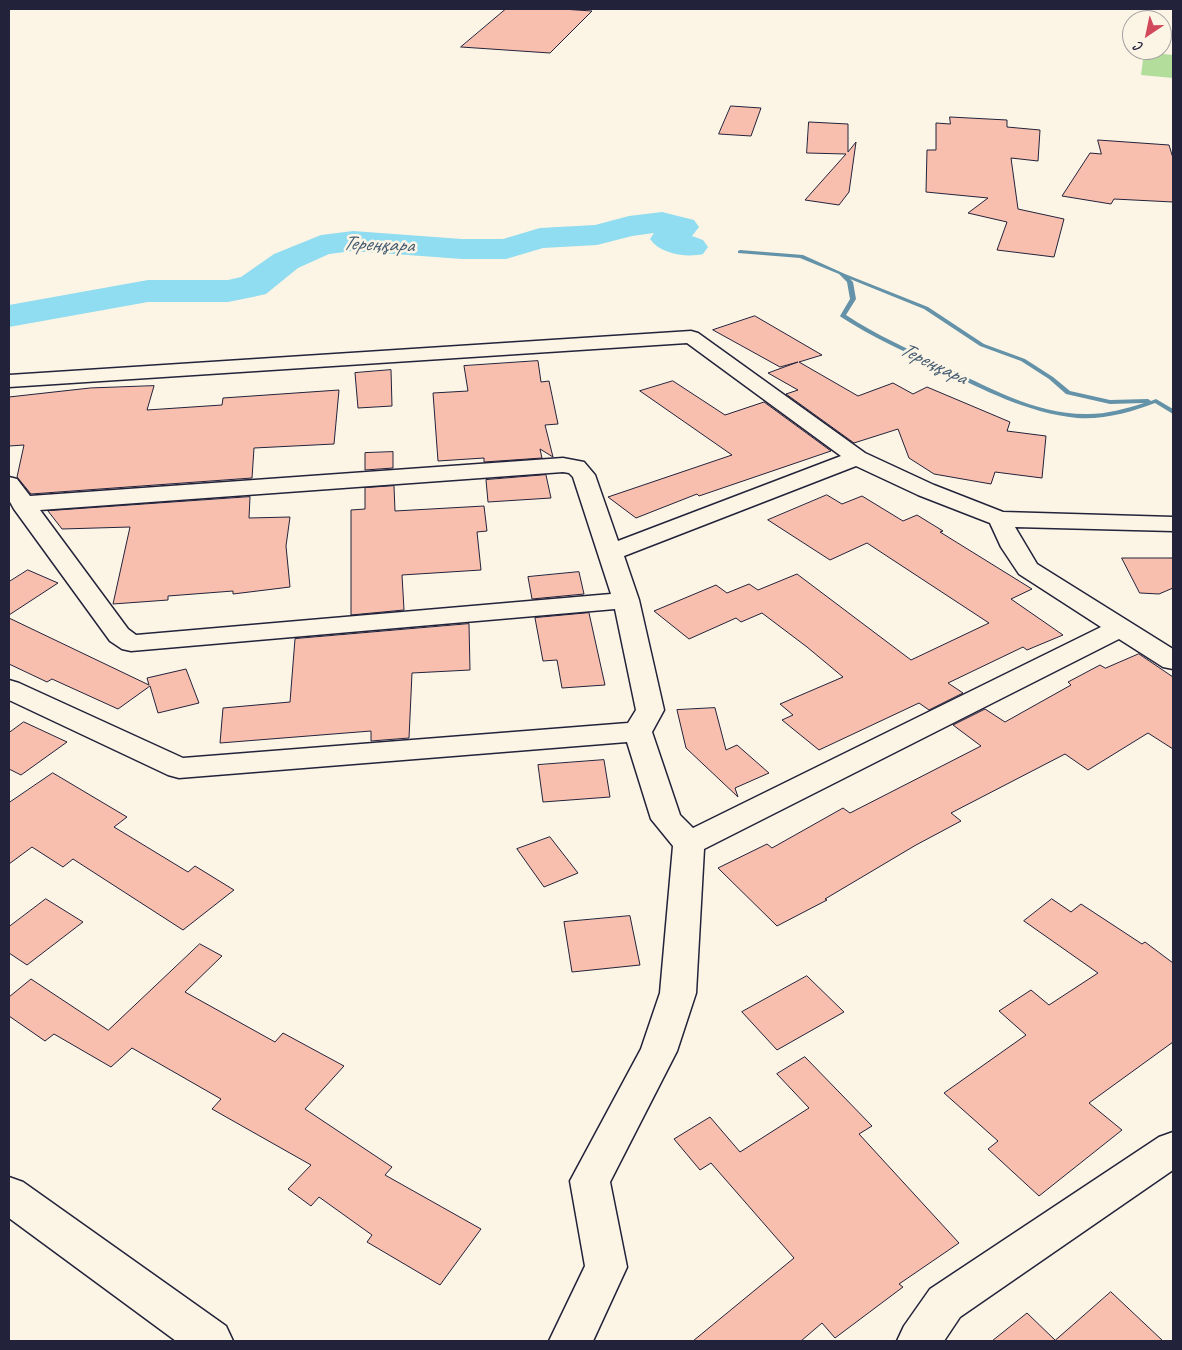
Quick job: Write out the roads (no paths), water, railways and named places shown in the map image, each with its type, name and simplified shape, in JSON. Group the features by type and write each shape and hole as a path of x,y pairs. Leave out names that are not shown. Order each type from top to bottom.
{"street":[{"path":"9,381 691,337 857,458 926,490 1000,518 1173,524"},
{"path":"610,553 857,458"},
{"path":"15,494 563,466 576,467 584,475 626,600 650,710 638,732 666,819 689,843 678,992 659,1051 590,1180 606,1266 571,1341"},
{"path":"15,494 119,635 131,643 626,600"},
{"path":"1000,518 1013,547 1028,569 1173,661"},
{"path":"689,843 1120,628"},
{"path":"9,689 179,768 638,732"},
{"path":"919,1341 945,1303 1173,1149"},
{"path":"9,1195 211,1341"}],"waterway":[{"name":"Тереңқара","path":"9,316 148,291 228,291 253,286 286,261 321,245 353,241 462,249 506,249 540,238 597,235 629,226 662,222 682,227 667,239 691,247"},
{"name":"Тереңқара","path":"740,252 801,256 841,273 850,282 853,299 843,316 867,331 1007,398 1042,410 1078,416 1118,413 1156,401 1173,412"},
{"path":"846,275 926,308 982,345 1023,360 1051,378 1068,393 1110,402 1148,401"}]}
